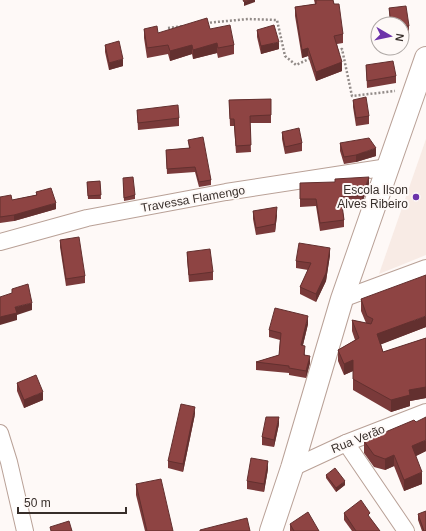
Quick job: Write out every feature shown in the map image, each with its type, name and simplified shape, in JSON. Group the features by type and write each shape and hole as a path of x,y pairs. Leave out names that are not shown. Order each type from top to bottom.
{"street":[{"path":"271,531 292,468 342,299 426,58"},
{"name":"Travessa Flamengo","path":"0,242 87,218 226,192 388,167"},
{"path":"342,299 426,268"},
{"name":"Rua Verão","path":"292,468 346,443 426,412"},
{"path":"0,433 9,462 24,531"},
{"path":"346,443 406,531"}],"path":[{"path":"206,23 248,19 277,20 285,56 296,65 314,57"},
{"path":"168,28 190,25"},
{"path":"335,51 342,49 352,96 416,88"}],"shaded area":[{"name":"Escola Ilson Alves Ribeiro","path":"426,139 426,255 379,274"}],"building":[{"path":"316,0 333,0 334,4 339,4 343,34 334,36 342,62 316,72 308,48 302,50 295,7 316,4"},
{"path":"406,6 408,16 390,16 389,8"},
{"path":"207,18 210,29 230,25 234,45 218,48 217,43 193,50 192,45 170,51 168,45 147,48 144,29 157,26 158,33"},
{"path":"274,25 279,42 261,46 257,30"},
{"path":"119,41 123,59 109,63 105,45"},
{"path":"393,61 396,76 367,81 366,65"},
{"path":"366,97 369,116 356,118 353,100"},
{"path":"271,99 271,115 250,116 251,145 236,146 234,119 230,119 229,100"},
{"path":"178,105 179,118 138,123 137,110"},
{"path":"299,128 302,143 285,147 282,132"},
{"path":"203,137 211,180 199,182 195,167 167,169 166,150 190,148 188,140"},
{"path":"369,138 376,148 356,155 344,157 340,143"},
{"path":"133,177 135,195 124,198 123,178"},
{"path":"369,177 362,196 341,197 344,220 320,223 316,199 300,199 300,183 335,182 335,179"},
{"path":"100,181 101,195 88,196 87,182"},
{"path":"51,188 56,203 14,215 0,217 0,197 11,195 12,200 37,195 36,192"},
{"path":"277,207 275,224 256,228 253,211"},
{"path":"79,237 85,276 66,279 60,240"},
{"path":"299,243 330,248 326,273 316,294 300,287 311,263 296,261"},
{"path":"210,249 213,272 189,275 187,252"},
{"path":"426,275 426,316 377,334 383,352 426,338 426,387 409,390 410,395 391,400 353,379 353,360 344,364 338,350 359,338 352,320 371,324 373,319 367,316 361,299"},
{"path":"28,284 32,303 15,307 17,313 0,317 0,297 12,293 12,289"},
{"path":"275,308 308,316 301,345 305,346 304,355 310,356 306,371 289,368 289,366 256,362 279,355 281,333 269,330"},
{"path":"36,375 43,392 24,400 17,383"},
{"path":"181,404 195,407 183,464 168,461"},
{"path":"266,417 279,417 274,440 262,437"},
{"path":"426,417 426,440 412,446 422,472 404,480 394,455 385,459 374,455 364,441 414,420 416,422"},
{"path":"251,458 268,461 264,484 247,481"},
{"path":"335,468 345,481 336,488 326,475"},
{"path":"161,479 173,531 147,531 136,484"},
{"path":"361,500 370,513 368,515 380,531 356,531 344,513"},
{"path":"426,511 426,531 424,531 418,514"},
{"path":"308,512 319,531 294,531 290,524"},
{"path":"247,518 250,531 200,531 200,530"},
{"path":"69,521 72,531 51,531 50,527"}],"place":[{"name":"Escola Ilson Alves Ribeiro","path":"416,197"}]}
